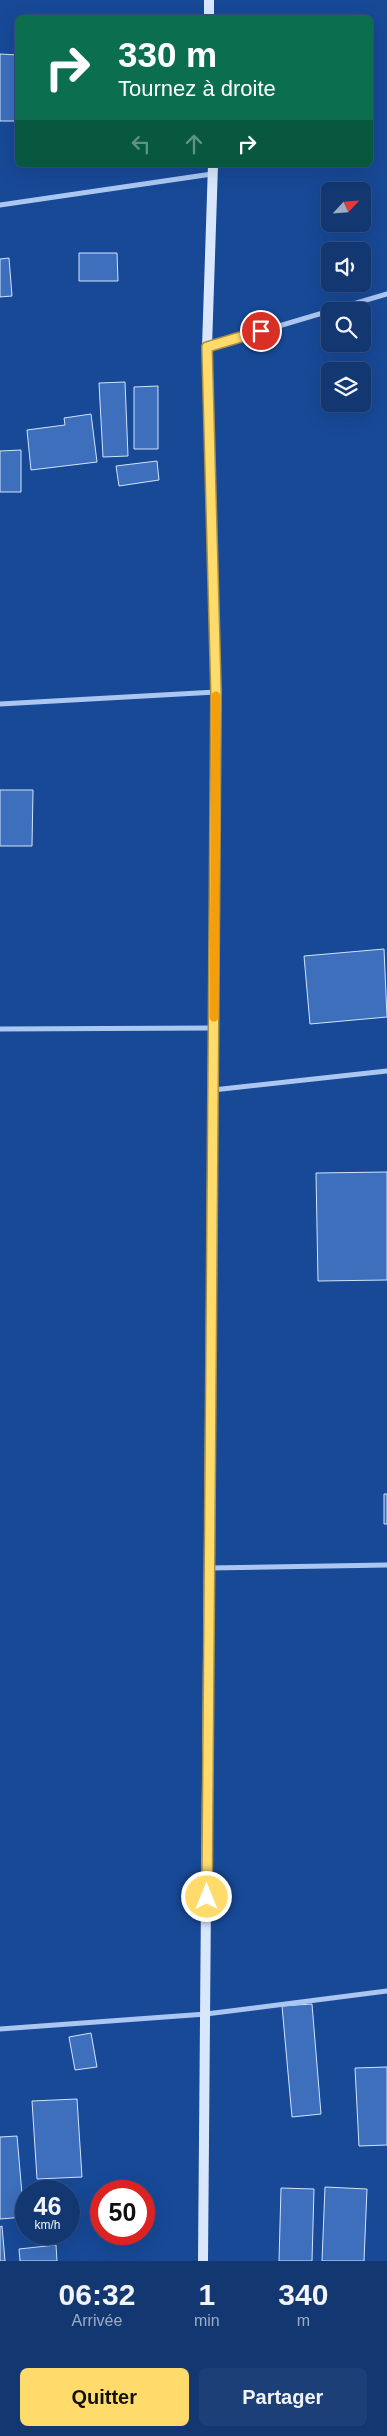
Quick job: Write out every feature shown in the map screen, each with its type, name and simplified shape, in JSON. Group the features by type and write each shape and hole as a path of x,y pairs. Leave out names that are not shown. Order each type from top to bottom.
{"main road":[{"path":"209,0 209,15"},
{"path":"203,2261 216,692 207,347 213,170"}],"street":[{"path":"0,204 213,170"},
{"path":"207,347 387,294"},
{"path":"0,704 216,692"},
{"path":"0,1029 214,1028"},
{"path":"213,1090 387,1071"},
{"path":"210,1568 387,1565"},
{"path":"0,2029 206,2014 387,1991"}],"building":[{"path":"0,54 15,55 15,121 0,121"},
{"path":"79,253 117,253 118,281 79,281"},
{"path":"9,258 12,296 0,297 0,259"},
{"path":"125,382 128,456 103,457 99,383"},
{"path":"158,386 158,449 134,449 134,387"},
{"path":"91,414 97,462 31,470 27,430 65,425 64,418"},
{"path":"21,450 21,492 0,492 0,451"},
{"path":"157,461 159,480 119,486 116,466"},
{"path":"0,790 33,790 32,846 0,846"},
{"path":"384,949 387,1017 310,1024 304,956"},
{"path":"387,1172 387,1280 318,1281 316,1173"},
{"path":"384,1494 387,1494 387,1524 384,1524"},
{"path":"312,2004 321,2114 292,2117 282,2006"},
{"path":"91,2033 97,2067 75,2070 69,2037"},
{"path":"387,2067 387,2145 359,2146 355,2068"},
{"path":"77,2099 82,2177 37,2179 32,2101"},
{"path":"17,2136 21,2180 15,2180 15,2218 0,2219 0,2137"},
{"path":"325,2187 367,2189 364,2261 322,2261"},
{"path":"281,2188 314,2189 312,2261 279,2261"},
{"path":"2,2226 5,2261 0,2261 0,2227"},
{"path":"56,2245 57,2261 20,2261 19,2249"}],"slow traffic":[{"path":"214,1017 216,696"}],"route":[{"path":"207,1897 216,692 207,347 261,331"}]}
